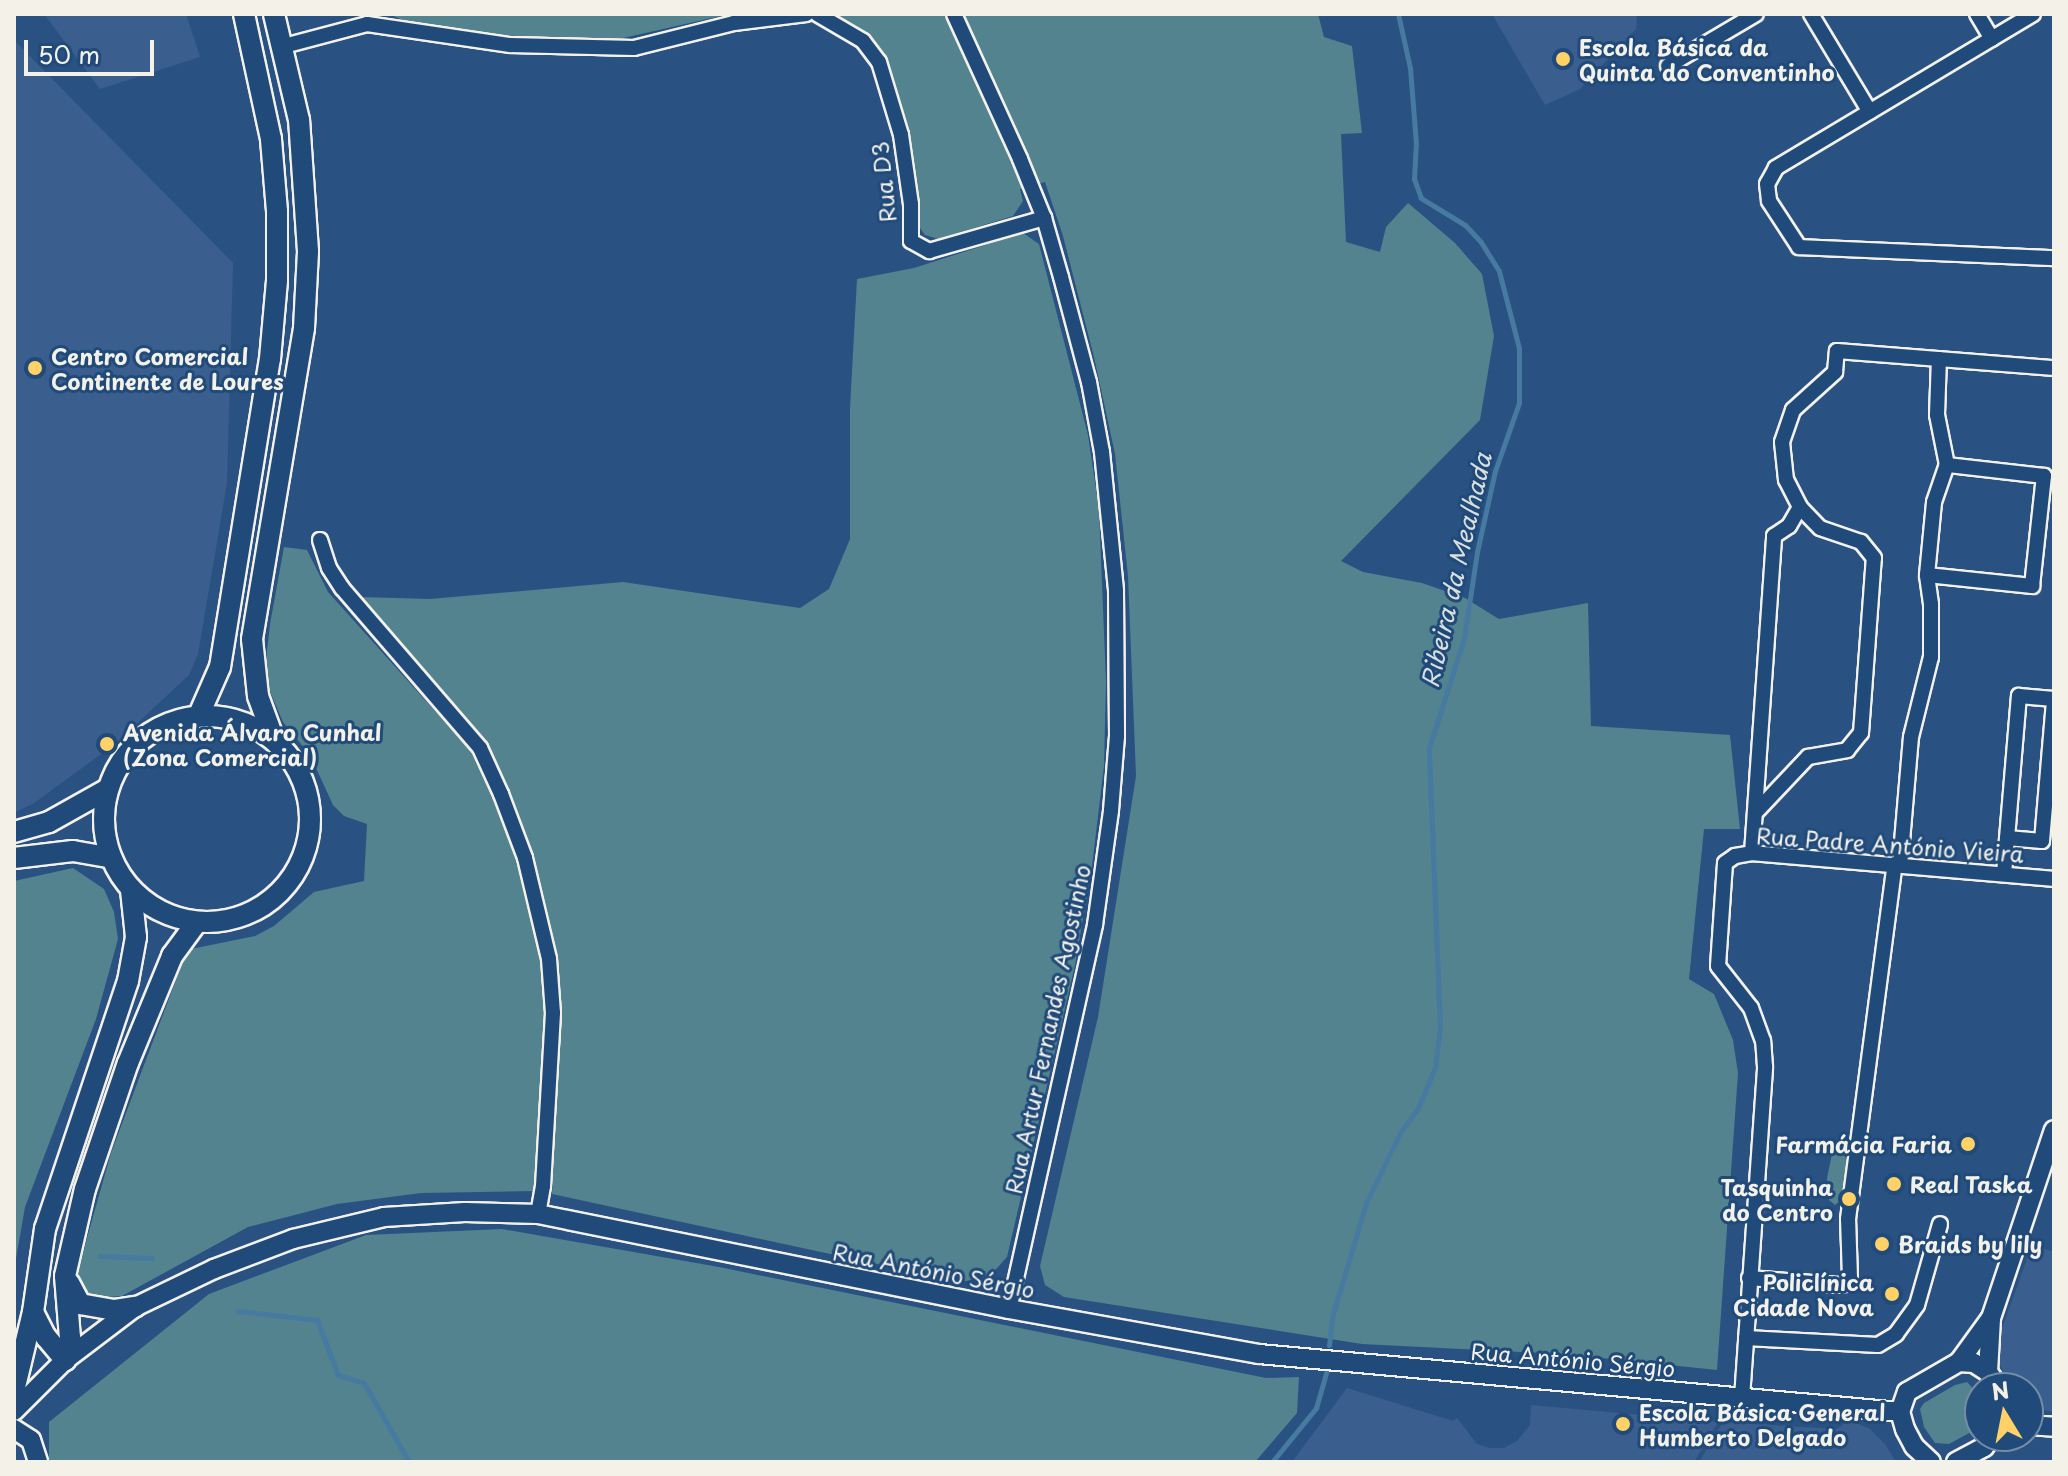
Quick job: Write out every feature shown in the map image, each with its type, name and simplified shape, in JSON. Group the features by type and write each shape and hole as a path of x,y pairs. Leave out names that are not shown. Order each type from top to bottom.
{"main road":[{"path":"198,717 220,667 270,359 277,280 277,211 271,139 244,14"},
{"path":"274,14 284,46 305,172 308,251 304,328 252,639 258,696 274,740"},
{"path":"198,717 238,722 274,740 291,758 306,790 311,825 307,849 291,881 265,905 233,919 197,922 173,917 151,906 131,890 111,858 101,823 108,789 126,755 142,739 168,724 198,717"},
{"path":"14,832 49,822 108,789"},
{"path":"14,858 73,851 111,858"},
{"path":"14,1391 33,1312 45,1229 128,981 136,937 131,890"},
{"path":"65,1360 70,1338 65,1276 85,1189 128,1063 172,956 197,922"},
{"path":"65,1276 80,1304 115,1310 135,1307"},
{"path":"33,1312 46,1337 65,1360"}],"street":[{"path":"284,46 366,19 510,45 601,50 634,48 734,23 806,14"},
{"name":"Rua D3","path":"817,14 863,41 879,62 901,135 911,204 911,241 929,251 1044,218"},
{"name":"Rua Artur Fernandes Agostinho","path":"954,14 1003,116 1044,218 1089,382 1107,490 1116,591 1117,736 1111,811 1095,925 1009,1309"},
{"path":"1668,66 1756,14"},
{"path":"1811,14 1870,112"},
{"path":"1977,14 1992,39"},
{"path":"2033,14 1776,168 1767,184 1769,201 1799,247 2054,258"},
{"path":"1756,812 1808,757 1847,750 1861,733 1874,558 1861,542 1820,528 1800,507 1786,480 1782,442 1793,410 1835,372 1837,351 2054,368"},
{"path":"1742,1398 1749,1278 1838,1285 1846,1284 1850,1278 1848,1219 1897,864 1911,737 1931,657 1931,604 1927,575 1934,502 1947,465 1937,415 1939,359"},
{"path":"1927,575 2032,586 2044,476 1947,465"},
{"path":"1752,853 1774,536 1789,526 1800,507"},
{"path":"320,540 329,568 342,588 480,748 525,858 549,959 553,1013 543,1186 538,1214"},
{"path":"2004,874 2007,838 2019,696 2054,700 2042,841 2007,838"},
{"name":"Rua Padre António Vieira","path":"1749,1278 1765,1067 1763,1041 1751,1008 1718,966 1725,863 1735,856 1752,853 2054,879"},
{"path":"1931,1462 1914,1446 1900,1412 1907,1392 1959,1362 1991,1318 2054,1130"},
{"name":"Rua António Sérgio","path":"14,1411 65,1360 135,1307 214,1269 293,1239 384,1217 465,1212 538,1214 1009,1309 1259,1354 1900,1412"},
{"path":"1746,1338 1878,1345 1896,1334 1917,1305 1940,1224"},
{"path":"1991,1318 1993,1372"},
{"path":"1959,1362 1974,1363 1984,1372"},
{"path":"14,1429 31,1440 38,1462"},
{"path":"1956,1462 1975,1452"}],"shaded area":[{"path":"44,14 186,14 200,57 100,89"},
{"name":"Escola Básica da Quinta do Conventinho","path":"1492,14 1637,14 1636,29 1580,89 1545,105"},
{"path":"14,40 233,263 227,483 198,654 189,675 115,744 34,803 14,813"},
{"path":"2032,1245 2054,1252 2054,1412 2044,1410 2044,1372 2003,1372 1999,1362 1999,1337"},
{"name":"Escola Básica General Humberto Delgado","path":"1347,1388 1453,1421 1457,1418 1477,1444 1489,1448 1504,1448 1517,1441 1530,1425 1531,1405 1718,1422 1694,1462 1292,1462"},
{"path":"1849,1420 1870,1429 1885,1444 1896,1462 1699,1462 1723,1422 1837,1429"}],"green space":[{"path":"389,14 730,14 623,38 571,40 487,34 407,22"},
{"path":"834,14 1318,14 1324,37 1352,46 1362,133 1341,134 1346,242 1380,252 1386,227 1408,203 1455,243 1482,274 1494,336 1480,420 1341,561 1363,572 1422,583 1465,598 1499,619 1588,603 1591,726 1730,735 1740,829 1704,829 1689,979 1714,994 1733,1040 1738,1073 1717,1370 1563,1354 1362,1344 1064,1297 1045,1285 1040,1266 1098,1017 1136,776 1128,576 1115,454 1063,236 1045,182 1020,189 1023,201 1013,216 938,239 925,235 917,224 891,78 874,44 856,26"},
{"path":"1023,233 1039,244 1088,435 1099,509 1106,682 1104,766 1092,866 1075,965 1007,1257 989,1277 960,1282 552,1194 560,1007 547,910 533,863 515,808 480,735 360,597 430,599 623,582 800,608 829,589 850,539 850,408 857,279 914,268"},
{"path":"284,547 307,550 328,592 470,750 502,819 537,926 546,985 534,1191 421,1193 337,1204 248,1227 122,1296 92,1298 84,1292 78,1274 87,1238 111,1153 185,956 191,949 255,936 274,926 314,892 364,881 367,824 344,816 333,805 310,755 283,722 269,689 265,669"},
{"path":"73,868 104,889 114,912 118,939 96,1019 25,1207 14,1270 14,881"},
{"path":"1840,1144 1845,1149 1847,1177 1841,1200 1835,1205 1829,1200 1827,1178 1833,1149"},
{"path":"502,1229 719,1267 1266,1378 1299,1377 1297,1413 1255,1462 49,1462 49,1422 209,1294 366,1235"},
{"path":"1964,1383 1964,1436 1949,1444 1935,1443 1924,1427 1920,1409 1924,1403"}],"waterway":[{"name":"Ribeira da Mealhada","path":"1329,1345 1333,1314 1366,1203 1400,1133 1417,1110 1435,1068 1440,1027 1429,748 1464,638 1477,552 1495,471 1519,403 1519,348 1499,271 1481,242 1465,225 1421,198 1414,179 1416,144 1410,68 1398,14"},
{"name":"Ribeira da Mealhada","path":"100,1256 152,1258"},
{"name":"Ribeira da Mealhada","path":"238,1311 317,1320 338,1375 364,1383 409,1462"},
{"name":"Ribeira da Mealhada","path":"1272,1462 1316,1408 1326,1372"}],"place":[{"name":"Escola Básica da Quinta do Conventinho","path":"1563,59"},
{"name":"Centro Comercial Continente de Loures","path":"35,368"},
{"name":"Avenida Álvaro Cunhal (Zona Comercial)","path":"107,744"},
{"name":"Farmácia Faria","path":"1968,1144"},
{"name":"Real Taska","path":"1894,1184"},
{"name":"Tasquinha do Centro","path":"1849,1199"},
{"name":"Braids by lily","path":"1882,1244"},
{"name":"Policlínica Cidade Nova","path":"1892,1294"},
{"name":"Escola Básica General Humberto Delgado","path":"1623,1424"}]}
